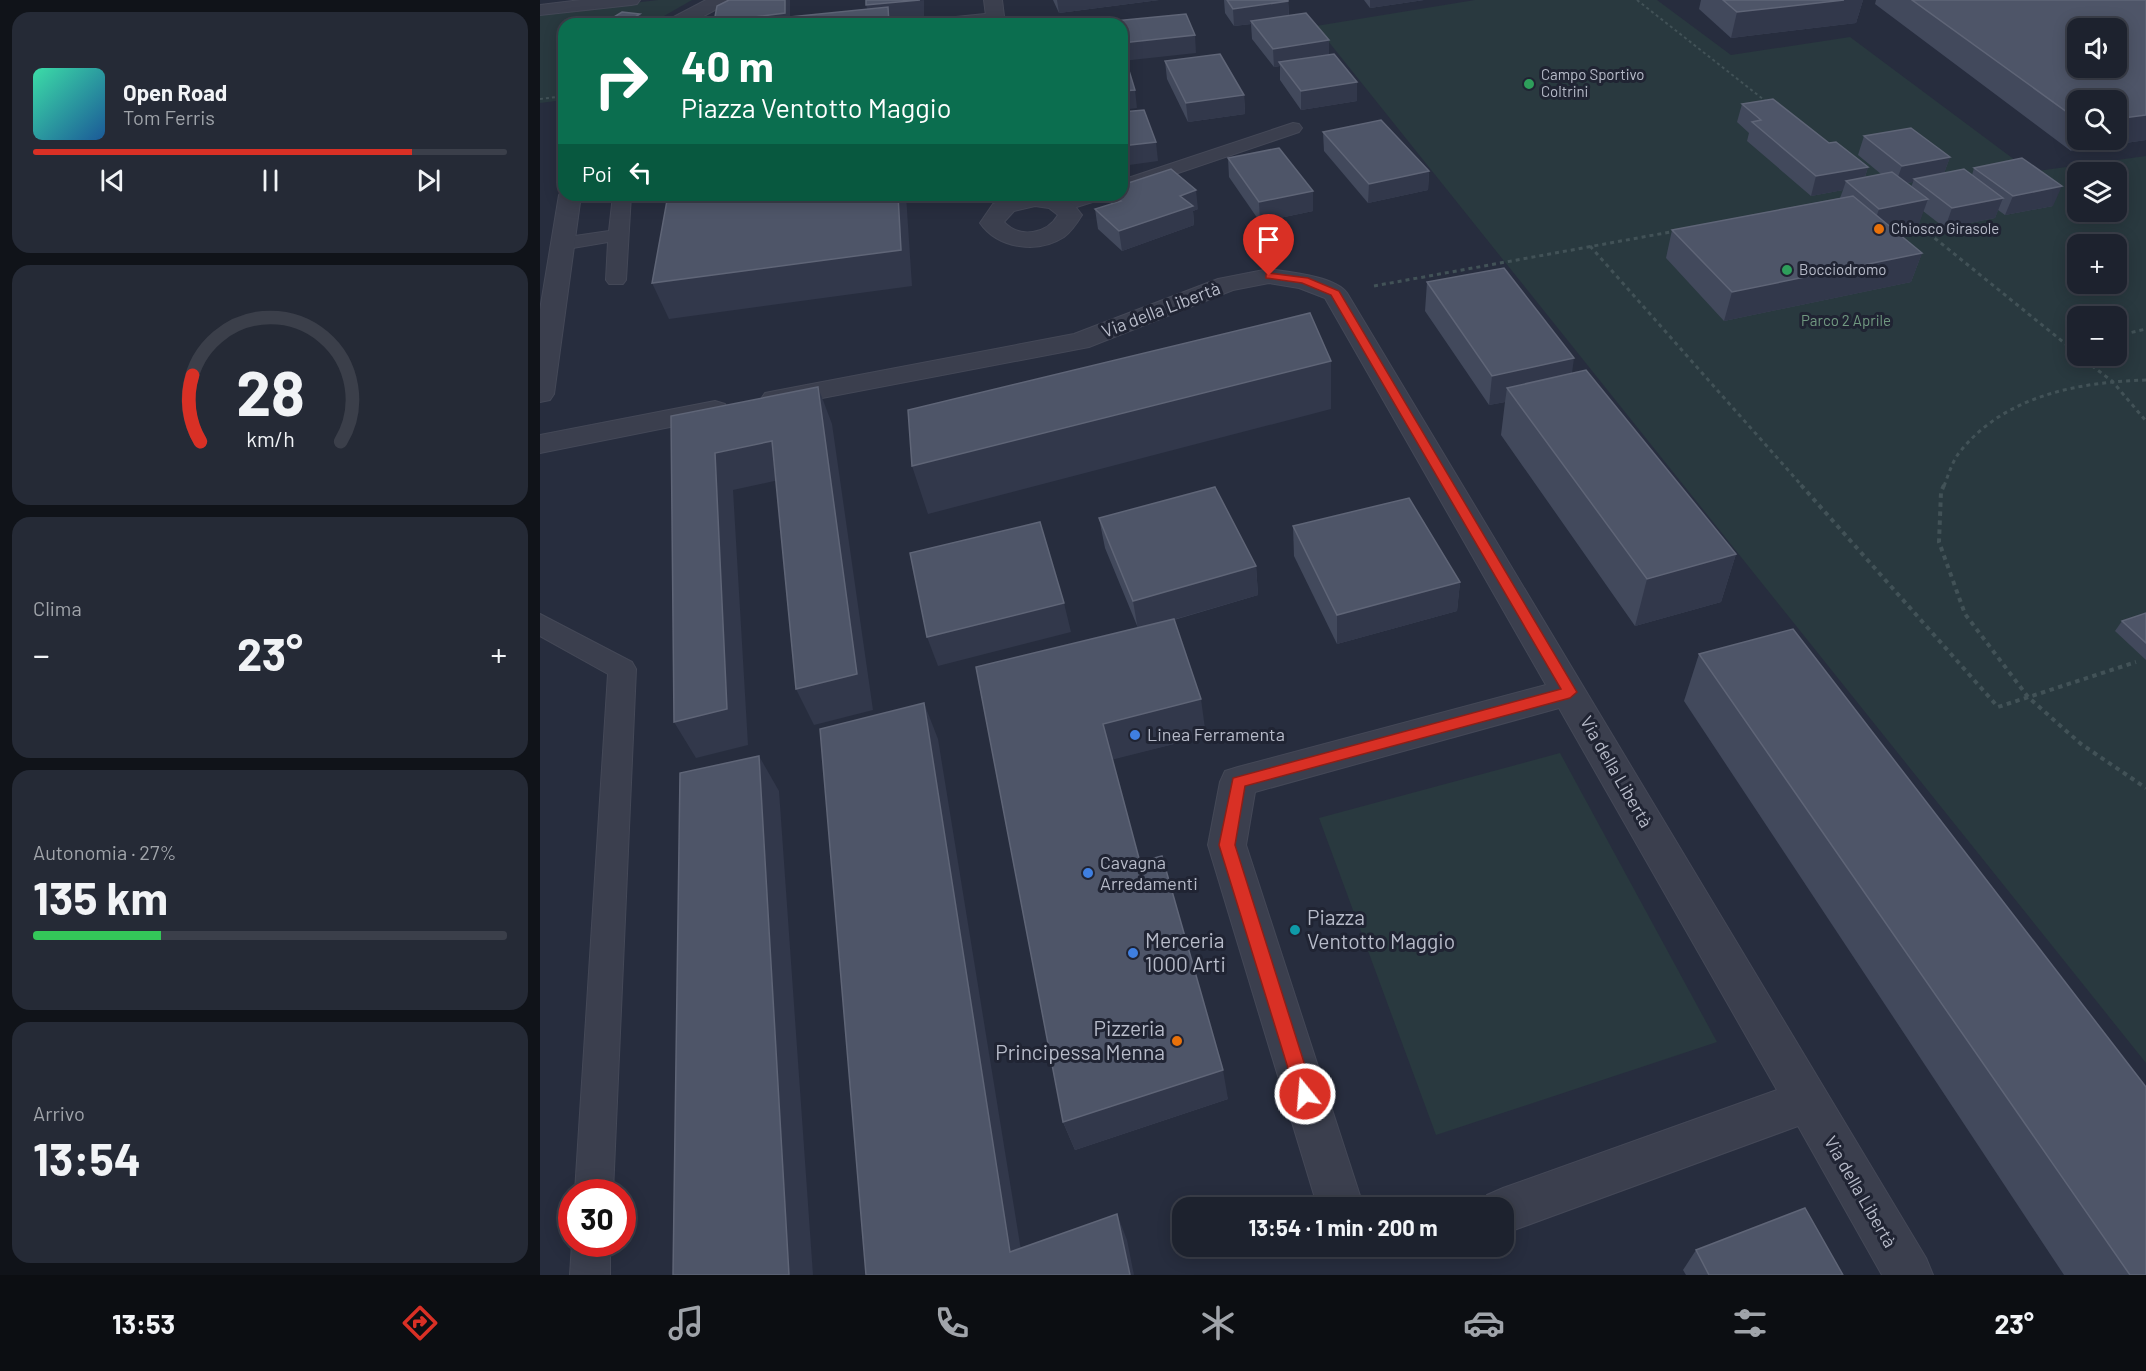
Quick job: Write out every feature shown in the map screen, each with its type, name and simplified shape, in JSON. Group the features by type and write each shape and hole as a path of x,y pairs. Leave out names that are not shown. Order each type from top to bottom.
{"street":[{"path":"540,10 631,0"},
{"path":"686,18 720,0"},
{"path":"540,394 569,201"},
{"path":"1017,201 996,213 992,223 998,233 1014,238 1033,239 1053,234 1066,225 1070,214 1064,205 1054,201"},
{"name":"Via della Libertà","path":"540,444 1080,341 1227,284 1269,276 1304,281 1335,293 1909,1275"},
{"path":"1338,1197 1227,845 1238,782 1570,692"},
{"path":"1514,1207 1807,1101"}],"lane":[{"path":"971,18 995,14"},
{"path":"1128,184 1293,128"},
{"path":"616,280 621,201"},
{"path":"1064,205 1076,201"},
{"path":"561,244 618,235"},
{"path":"540,624 622,669 595,1179"},
{"path":"590,1275 591,1257"}],"path":[{"path":"1637,0 1772,106"},
{"path":"540,99 558,97"},
{"path":"1908,217 2067,346"},
{"path":"1335,293 1684,230"},
{"path":"1590,246 1998,707 2136,663"},
{"path":"2127,333 2146,329"},
{"path":"2092,366 2112,381 2146,421"},
{"path":"2146,380 2112,381 2060,390 2014,407 1984,427 1958,454 1941,492 1939,542 1965,614 2028,697 2081,744 2146,788"}],"green space":[{"path":"658,0 692,0 660,18 558,18 558,101 540,103 540,14"},
{"name":"Parco 2 Aprile","path":"1475,0 1657,0 1731,55 1850,37 2031,172 2067,167 2067,222 2127,222 2127,162 2103,162 2146,156 2146,1063 1316,26"},
{"path":"1560,753 1717,1042 1436,1135 1319,818"}],"building":[{"path":"729,0 785,0 785,13 746,18 715,18 717,6"},
{"path":"866,0 920,0 866,5"},
{"path":"1227,0 1288,0 1288,1 1233,9"},
{"path":"1723,0 1844,0 1737,12"},
{"path":"1912,0 2146,0 2146,115 2127,118 2127,90 2067,90 2067,112"},
{"path":"888,7 889,18 779,18"},
{"path":"622,12 640,14 634,18 612,18"},
{"path":"1306,13 1329,40 1273,49 1251,21"},
{"path":"1186,14 1195,35 1128,42 1128,20"},
{"path":"1220,54 1244,95 1186,103 1165,61"},
{"path":"1334,54 1357,82 1301,91 1279,62"},
{"path":"1128,67 1135,90 1128,91"},
{"path":"1773,99 1829,143 1836,142 1868,167 1816,176 1752,122 1761,120 1742,104"},
{"path":"1144,110 1156,142 1128,145 1128,111"},
{"path":"1381,120 1429,171 1369,184 1323,132"},
{"path":"1911,128 1950,157 1902,166 1864,136"},
{"path":"1279,148 1313,191 1259,202 1228,158"},
{"path":"2022,158 2062,186 2013,196 1974,168"},
{"path":"1171,169 1196,190 1180,196 1193,206 1119,231 1095,209 1128,201 1128,183"},
{"path":"1964,169 2003,198 1952,208 1914,179"},
{"path":"1892,172 1928,199 1879,209 1846,181"},
{"path":"1853,196 1922,253 1732,292 1672,230"},
{"path":"667,201 898,201 901,250 652,283"},
{"path":"1504,268 1574,358 1492,376 1427,282"},
{"path":"1310,313 1331,361 912,466 908,410"},
{"path":"1586,370 1736,554 1647,579 1507,388"},
{"path":"818,387 857,674 796,689 772,441 715,453 727,709 674,722 671,416"},
{"path":"1215,487 1256,566 1133,601 1099,518"},
{"path":"1409,498 1460,582 1337,615 1293,526"},
{"path":"1040,522 1064,603 927,637 910,553"},
{"path":"2146,613 2146,643 2122,621"},
{"path":"1174,619 1201,699 1103,724 1140,862 1162,856 1223,1070 1063,1122 976,667"},
{"path":"1793,629 2146,1087 2146,1275 2130,1275 1699,654"},
{"path":"924,703 1010,1252 1117,1214 1130,1275 866,1275 820,729"},
{"path":"759,756 789,1275 673,1275 680,773"},
{"path":"1805,1208 1843,1275 1709,1275 1696,1250"}],"place":[{"name":"Campo Sportivo Coltrini","path":"1529,84"},
{"name":"Chiosco Girasole","path":"1879,229"},
{"name":"Bocciodromo","path":"1787,270"},
{"name":"Linea Ferramenta","path":"1135,735"},
{"name":"Cavagna Arredamenti","path":"1088,873"},
{"name":"Piazza Ventotto Maggio","path":"1295,930"},
{"name":"Merceria 1000 Arti","path":"1133,953"},
{"name":"Pizzeria Principessa Menna","path":"1177,1041"}],"route":[{"path":"1269,276 1304,281 1335,293 1344,305 1570,692 1238,782 1227,845 1305,1094"}]}
